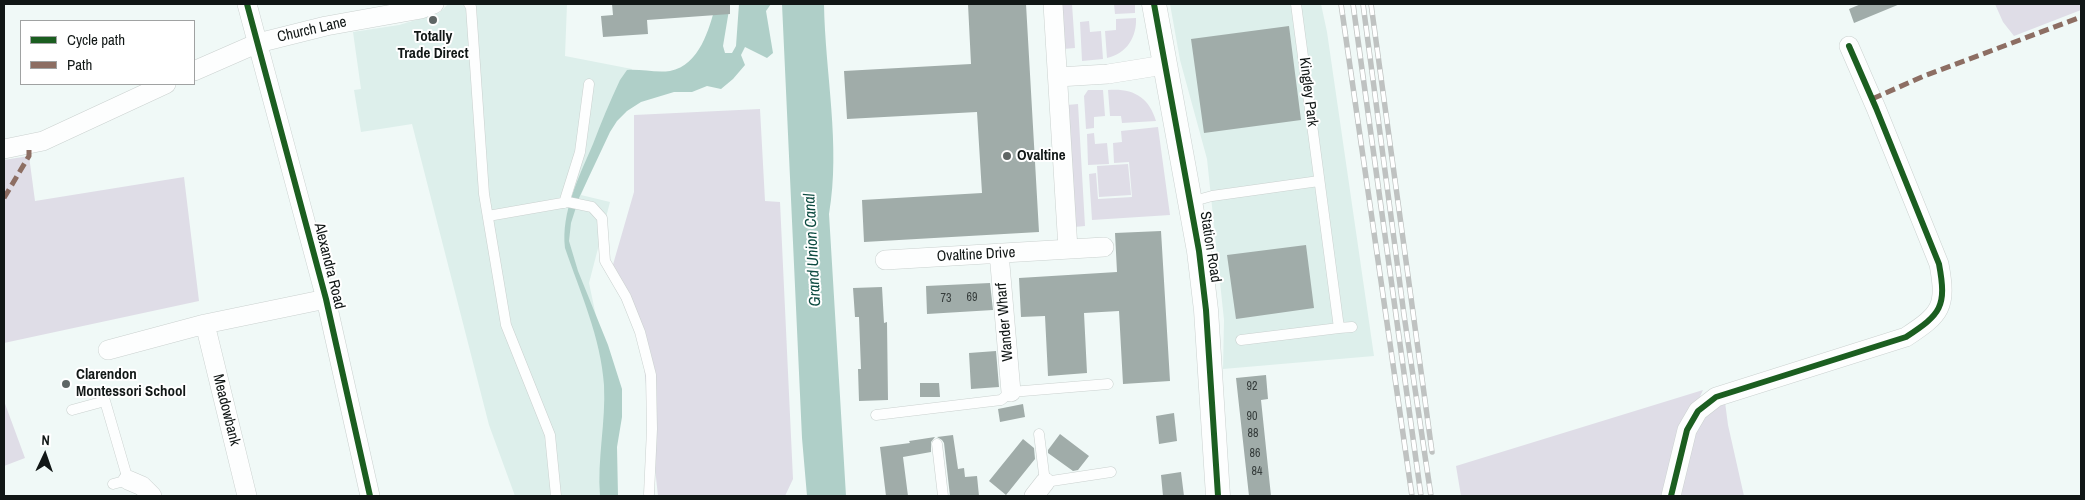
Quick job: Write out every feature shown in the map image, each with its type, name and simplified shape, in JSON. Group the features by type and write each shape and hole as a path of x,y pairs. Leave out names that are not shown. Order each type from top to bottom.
{"street":[{"name":"Alexandra Road","path":"246,4 326,299 370,496"},
{"name":"Church Lane","path":"195,71 258,43 326,26 421,9 434,4"},
{"path":"1053,4 1068,249"},
{"name":"Station Road","path":"1154,4 1199,251 1206,310 1218,496"},
{"path":"1670,496 1687,430 1698,411 1716,397 1906,338 1930,322 1942,302 1939,264 1849,46"},
{"path":"1058,77 1108,74 1164,65"},
{"path":"4,149 43,141 164,85"},
{"name":"Ovaltine Drive","path":"885,260 1104,247"},
{"name":"Wander Wharf","path":"999,253 1011,392"},
{"path":"108,350 205,324 326,299"},
{"name":"Meadowbank","path":"205,324 247,496"},
{"path":"121,482 142,486 152,496"}],"lane":[{"path":"469,4 471,7 484,194 506,324 550,435 556,496"},
{"name":"Kingley Park","path":"1296,4 1339,328"},
{"path":"570,203 580,152 589,84"},
{"path":"1190,202 1212,196 1319,181"},
{"path":"488,216 570,203 592,207 602,218 605,261 631,310 648,361 653,390 649,494"},
{"path":"1241,340 1352,327"},
{"path":"876,415 1001,400 1011,392 1108,384"},
{"path":"72,410 105,401 121,482"},
{"path":"1039,434 1040,489 1111,472"},
{"path":"937,444 943,496"}],"shaded area":[{"path":"448,4 567,4 565,56 632,69 581,195 610,202 589,283 616,410 601,496 515,496 489,425 412,124 361,132 354,90 361,89 353,32 399,25 439,13"},
{"path":"1060,4 1072,4 1075,48 1063,49"},
{"path":"1114,4 1135,4 1135,13 1115,14"},
{"path":"1170,4 1321,4 1327,32 1374,356 1223,369 1224,320 1207,159 1180,60"},
{"path":"1995,4 2081,4 2081,10 2014,36 2003,22"},
{"path":"1136,18 1133,38 1120,53 1107,58 1105,31 1116,30 1116,19"},
{"path":"1089,21 1090,32 1101,31 1103,59 1082,61 1080,22"},
{"path":"1088,90 1103,90 1105,116 1094,117 1094,128 1086,129 1084,96"},
{"path":"1108,90 1125,91 1139,96 1149,106 1156,121 1122,123 1121,116 1110,116"},
{"path":"1078,104 1085,226 1074,227 1067,105"},
{"path":"760,109 765,201 780,202 793,479 785,496 658,496 641,339 612,268 634,192 634,115"},
{"path":"1158,127 1170,215 1092,220 1089,174 1096,173 1098,199 1132,197 1129,162 1114,163 1113,143 1122,142 1121,131"},
{"path":"1094,133 1095,144 1107,143 1109,164 1088,165 1087,134"},
{"path":"29,156 35,201 184,177 199,301 4,343 4,160"},
{"path":"1128,164 1131,195 1099,197 1097,166"},
{"path":"1703,390 1696,405 1667,496 1461,496 1456,466"},
{"path":"4,401 25,458 4,466"},
{"path":"1725,402 1728,425 1744,496 1680,496 1697,428 1710,411"}],"water":[{"path":"716,4 730,4 723,46 725,53 732,53 736,46 739,4 771,4 766,11 773,53 767,58 745,47 741,55 745,65 721,89 707,86 692,92 674,92 641,102 627,111 610,132 579,198 571,223 569,241 578,271 608,345 622,389 622,417 617,447 618,496 600,496 599,482 604,413 602,367 589,315 565,248 564,235 568,208 609,104 620,80 627,70 670,71 689,62 702,45"},
{"name":"Grand Union Canal","path":"782,4 824,4 833,135 832,188 829,214 846,496 807,496 802,438"}],"building":[{"path":"612,4 730,4 730,14 647,20 648,34 603,37 601,16 613,15"},
{"name":"Ovaltine","path":"968,4 1026,4 1039,232 864,242 862,200 982,193 977,112 847,119 844,71 971,64"},
{"path":"1861,4 1900,4 1854,23 1849,9"},
{"path":"1289,26 1301,120 1204,133 1191,39"},
{"path":"1161,231 1170,381 1123,384 1119,311 1084,313 1087,373 1048,376 1045,316 1021,317 1019,278 1117,272 1115,233"},
{"path":"1306,245 1314,308 1236,319 1227,255"},
{"path":"990,283 993,310 927,314 926,286"},
{"path":"882,287 884,323 887,322 888,400 859,401 858,369 861,369 859,317 855,317 853,288"},
{"path":"996,351 999,387 971,389 969,353"},
{"path":"1266,375 1268,399 1261,400 1271,496 1249,496 1236,378"},
{"path":"920,383 939,383 940,397 920,397"},
{"path":"1023,404 1025,417 1000,422 998,409"},
{"path":"1174,413 1177,441 1159,444 1156,416"},
{"path":"1060,434 1089,456 1078,470 1073,471 1048,453 1048,450"},
{"path":"953,435 958,469 964,468 965,477 977,476 979,496 950,496 944,443 937,437"},
{"path":"935,437 931,442 931,452 903,457 908,496 886,496 880,447"},
{"path":"1023,439 1034,448 1035,459 1006,495 989,481"},
{"path":"1181,472 1184,496 1163,496 1161,475"}],"railway":[{"path":"1341,4 1412,496"},
{"path":"1353,4 1421,496"},
{"path":"1363,4 1404,315 1431,496"},
{"path":"1371,4 1432,452"}],"marked path":[{"path":"1872,99 1924,76 2081,17"},
{"path":"4,198 29,156 29,145"}],"cycle path":[{"path":"247,4 326,299 370,496"},
{"path":"1154,4 1199,251 1206,310 1218,496"},
{"path":"1671,496 1687,430 1698,411 1716,397 1906,337 1927,322 1939,308 1942,290 1939,264 1849,46"}],"place":[{"name":"Totally Trade Direct","path":"433,20"},
{"name":"Ovaltine","path":"1007,156"},
{"name":"Clarendon Montessori School","path":"66,384"}]}
